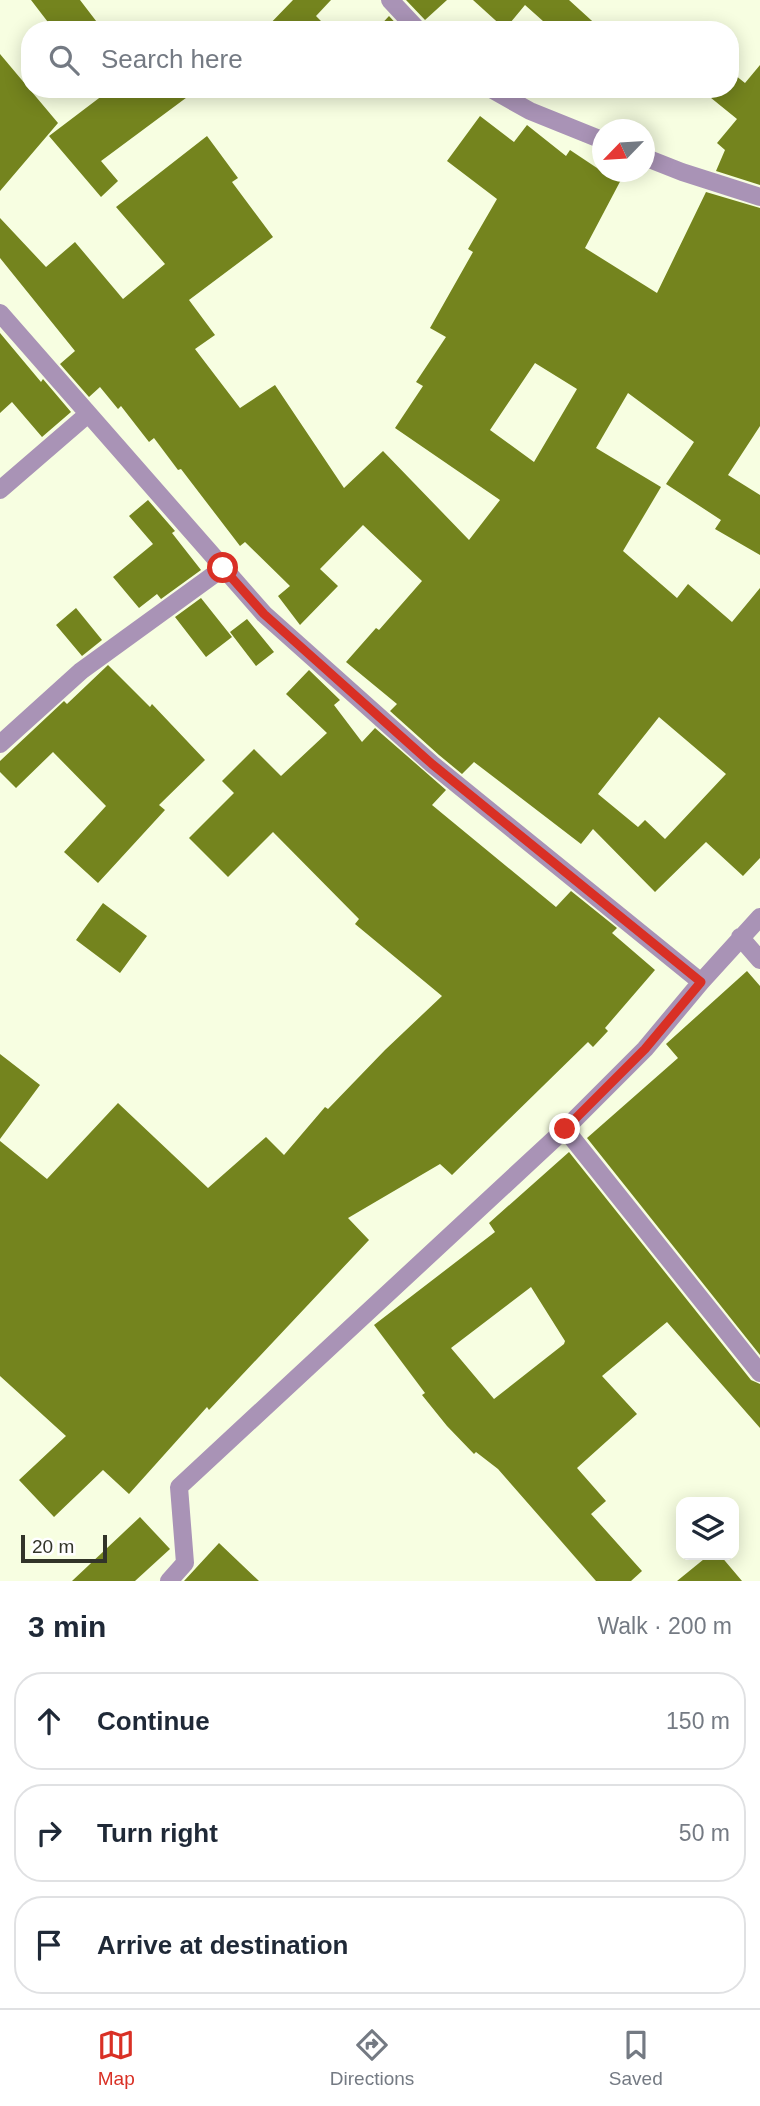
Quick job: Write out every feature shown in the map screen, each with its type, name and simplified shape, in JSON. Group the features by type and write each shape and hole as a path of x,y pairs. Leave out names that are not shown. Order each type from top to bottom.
{"street":[{"path":"390,0 410,21"},
{"path":"507,98 530,111 592,136"},
{"path":"655,161 760,197"},
{"path":"0,313 264,614 432,764 701,982"},
{"path":"0,490 88,414"},
{"path":"0,744 81,671 223,568"},
{"path":"169,1581 185,1563 179,1487 565,1129 645,1049 760,916"},
{"path":"740,937 760,960"},
{"path":"565,1129 760,1373"}],"building":[{"path":"31,0 80,0 96,21 47,21"},
{"path":"293,0 331,0 316,16 321,21 273,21"},
{"path":"406,0 447,0 425,20"},
{"path":"473,0 569,0 592,21 543,21 525,5 512,21 496,21"},
{"path":"0,54 21,79 21,98 37,98 58,123 0,191"},
{"path":"760,65 760,185 716,171 725,150 717,143 737,119 711,98 739,98 739,78 745,83"},
{"path":"99,98 186,98 101,161 118,181 101,197 49,136"},
{"path":"480,116 514,142 527,125 566,156 570,150 592,165 592,182 620,182 585,248 657,293 706,192 760,208 760,426 728,475 760,495 760,555 715,529 721,520 666,484 694,442 628,393 596,448 661,487 623,551 677,598 688,584 732,622 760,588 760,858 743,876 706,842 655,892 593,829 581,844 474,762 462,774 439,755 390,711 397,704 346,662 376,628 379,630 422,581 363,525 320,569 338,586 300,625 278,596 290,586 245,542 240,546 154,438 149,442 121,406 118,409 100,387 89,397 60,364 75,351 0,258 0,218 46,267 75,242 123,299 165,264 116,207 207,136 238,178 232,182 273,237 189,300 215,335 195,349 240,408 275,385 344,488 383,451 469,540 500,500 395,428 423,386 416,382 446,337 430,328 473,252 468,249 497,199 447,161","holes":["535,363 577,389 534,462 490,430","659,717 726,774 665,839 645,820 638,827 598,794"]},
{"path":"0,333 41,382 43,379 71,412 42,437 12,402 0,413"},
{"path":"148,500 175,531 172,533 201,570 161,599 157,594 139,608 113,577 153,544 129,516"},
{"path":"201,598 232,637 206,657 175,617"},
{"path":"76,608 102,640 82,656 56,625"},
{"path":"247,619 274,652 256,666 230,632"},
{"path":"108,665 150,707 152,704 205,760 159,805 165,810 98,883 64,852 106,806 53,752 16,788 0,772 0,761 64,701 67,704"},
{"path":"309,670 340,700 334,705 362,742 375,728 446,790 432,805 556,907 571,891 617,928 612,933 655,970 605,1028 608,1031 593,1047 588,1042 452,1175 440,1164 348,1218 369,1240 209,1410 207,1407 129,1494 103,1470 54,1517 19,1480 66,1436 0,1376 0,1141 47,1179 118,1103 208,1188 266,1137 284,1155 325,1107 328,1109 442,996 355,924 359,919 273,832 228,877 189,838 234,793 222,781 254,749 281,776 327,733 286,694"},
{"path":"103,903 147,936 120,973 76,940"},
{"path":"747,971 760,986 760,1355 587,1138 678,1058 666,1044"},
{"path":"0,1054 40,1085 0,1139"},
{"path":"569,1152 751,1380 760,1384 760,1428 667,1322 602,1376 637,1414 577,1468 606,1501 591,1514 642,1571 631,1581 596,1581 498,1469 476,1452 474,1454 447,1426 422,1395 425,1393 374,1325 495,1232 489,1223","holes":["531,1287 565,1341 494,1399 451,1348"]},
{"path":"140,1517 170,1549 135,1581 72,1581"},
{"path":"219,1543 259,1581 184,1581"},
{"path":"703,1560 724,1560 742,1581 677,1581"}],"route":[{"path":"223,568 264,614 432,764 701,982 645,1049 565,1129"}]}
